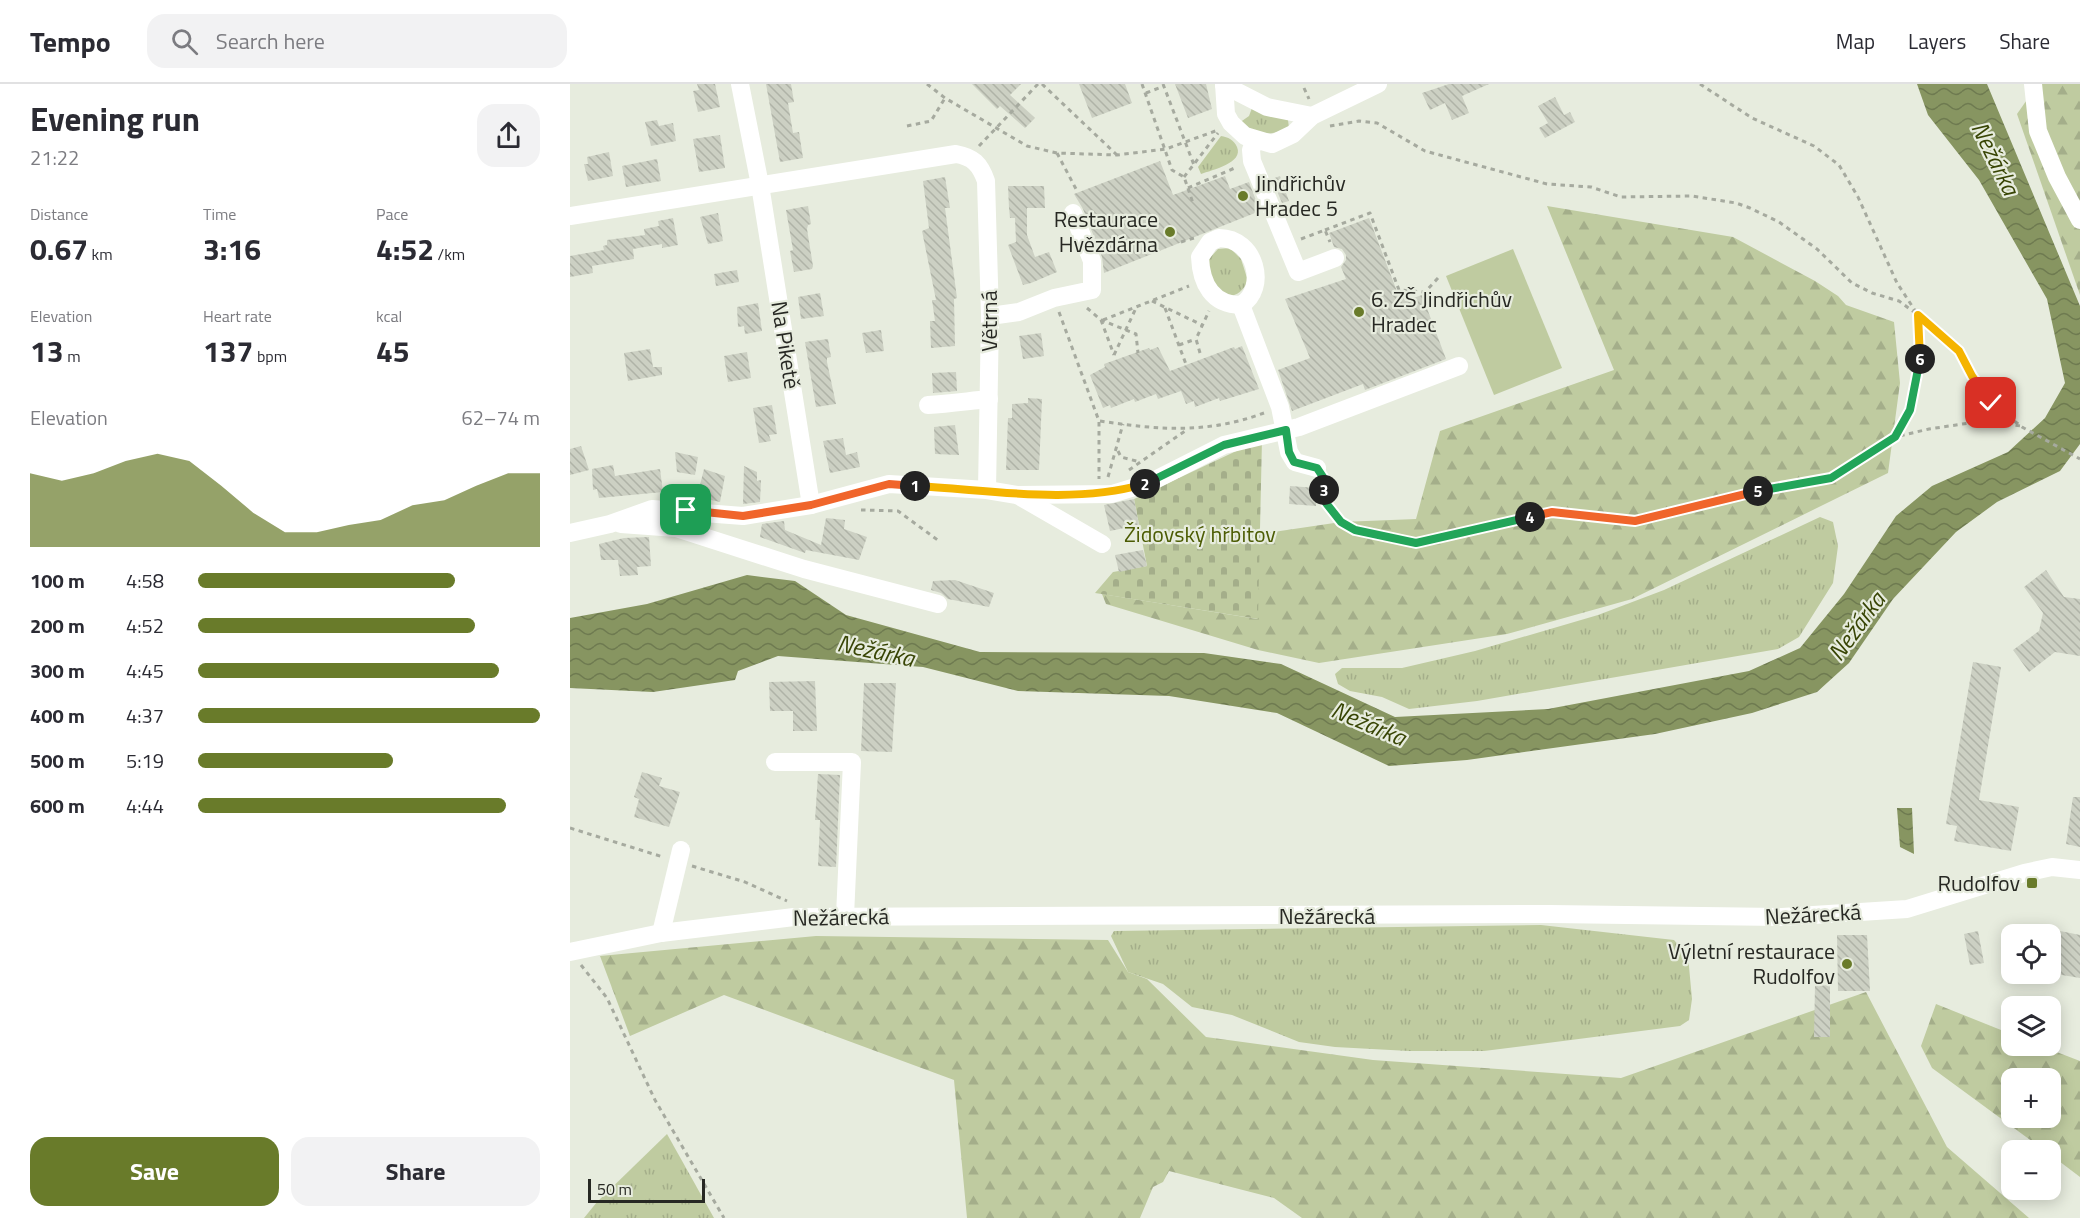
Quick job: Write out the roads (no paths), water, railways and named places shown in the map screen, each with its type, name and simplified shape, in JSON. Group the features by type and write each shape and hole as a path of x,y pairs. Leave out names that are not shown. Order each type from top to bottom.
{"street":[{"name":"Na Piketě","path":"740,84 760,185 811,505"},
{"path":"1311,110 1293,134 1272,144 1255,141 1236,130 1231,123 1224,106 1224,85 1267,107 1311,110 1378,84"},
{"path":"2033,84 2038,131 2057,177 2080,220"},
{"path":"1255,141 1251,150 1252,161 1298,272 1335,258"},
{"name":"Větrná","path":"760,185 956,154 970,156 981,168 986,181 990,316 987,490"},
{"path":"570,216 760,185"},
{"path":"990,316 1019,312 1054,298 1092,290 1092,261 1073,213"},
{"path":"1219,238 1231,238 1241,243 1255,268 1251,294 1241,305 1216,298 1203,281 1200,257 1210,242 1219,238"},
{"path":"1241,305 1280,407 1289,452 1294,462 1317,468"},
{"path":"570,533 610,524 652,509 743,516 811,505 889,484 987,490 1017,495 1112,494 1150,483 1224,445 1286,430 1459,366"},
{"path":"928,405 957,404 962,400 989,399"},
{"path":"1017,495 1102,544"},
{"path":"610,524 676,528 804,568 939,604"},
{"path":"775,762 852,762 845,916"},
{"path":"661,933 679,856"},
{"name":"Nežárecká","path":"571,952 661,933 794,917 1550,914 1782,917 1907,909 2024,873 2052,867 2080,870"}],"water":[{"name":"Nežárka","path":"1917,84 1987,84 2080,306 2080,444 2060,471 1997,502 1956,532 1893,599 1849,663 1817,692 1752,713 1655,734 1467,760 1389,766 1277,713 1169,696 1018,691 923,667 778,656 738,671 735,680 653,692 570,688 570,618 647,604 747,575 795,581 846,615 980,652 1204,653 1281,664 1395,717 1548,709 1749,671 1800,648 1844,594 1896,516 1932,486 2008,452 2045,418 2065,383 2047,299 1979,180 1928,115"},
{"path":"1897,808 1912,808 1914,854 1900,847"}],"place":[{"name":"Jindřichův Hradec 5","path":"1243,196"},
{"name":"Restaurace Hvězdárna","path":"1170,232"},
{"name":"6. ZŠ Jindřichův Hradec","path":"1359,312"},
{"name":"Rudolfov","path":"2032,883"},
{"name":"Výletní restaurace Rudolfov","path":"1847,964"}],"park label":[{"name":"Židovský hřbitov","path":"1200,534"}]}
